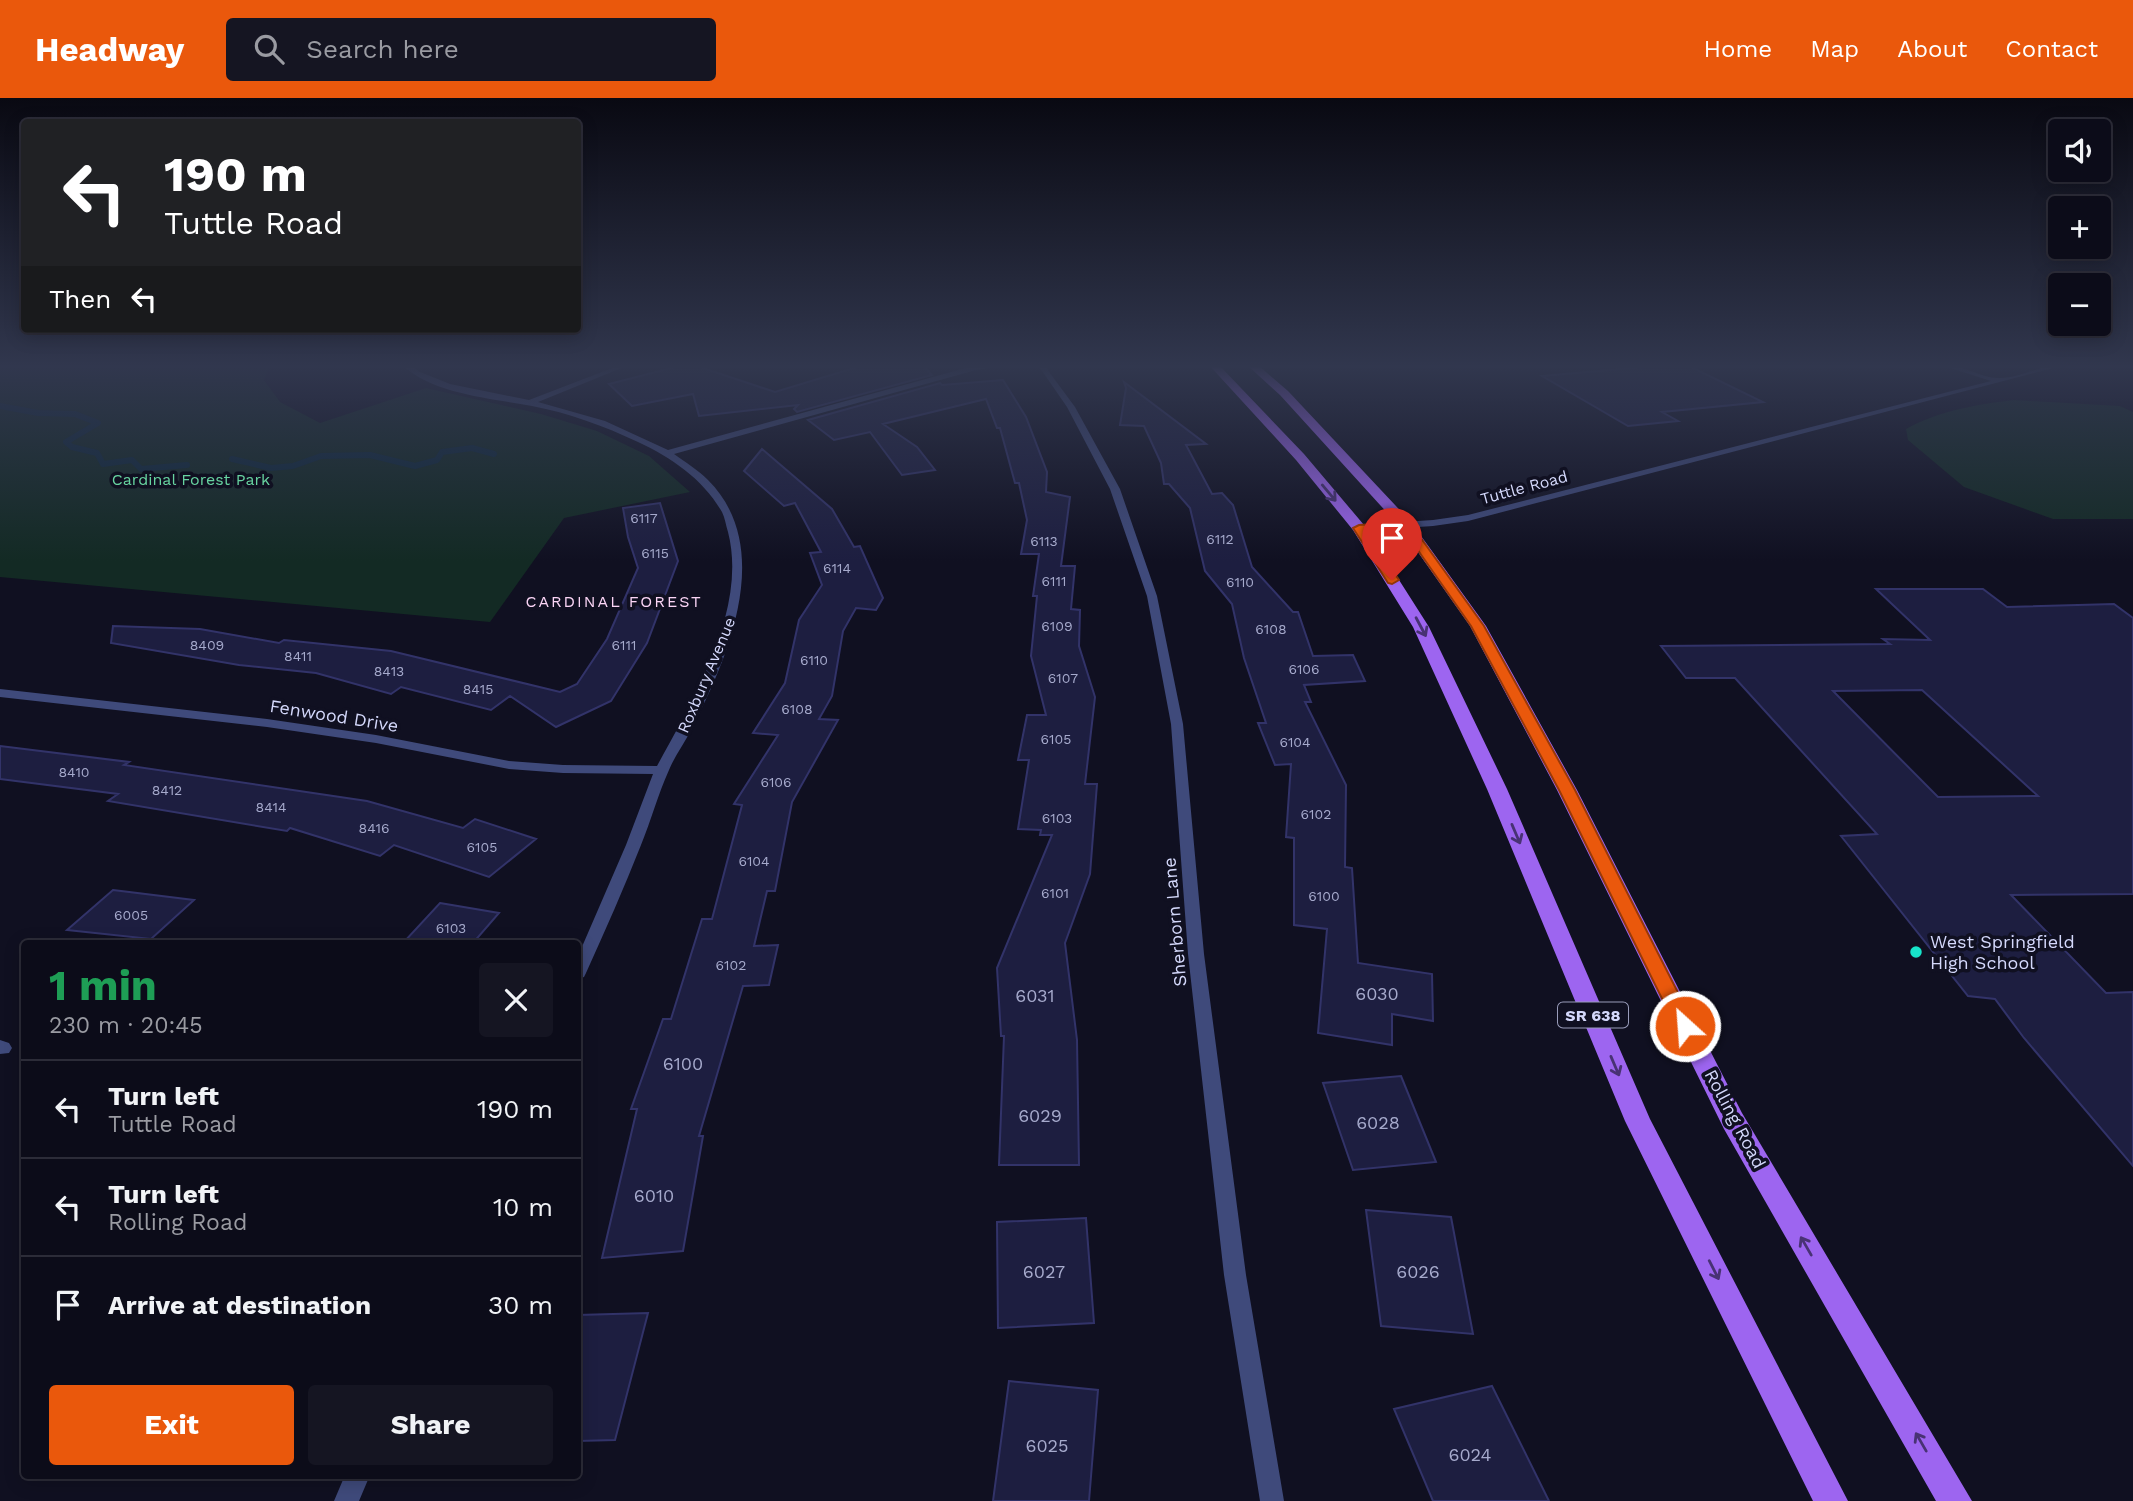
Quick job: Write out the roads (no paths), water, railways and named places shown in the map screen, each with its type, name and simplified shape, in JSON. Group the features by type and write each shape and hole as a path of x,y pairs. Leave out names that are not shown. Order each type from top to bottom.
{"main road":[{"name":"SR 638","path":"1276,430 1359,528 1421,627 1497,789 1638,1121 1831,1501"},
{"name":"Rolling Road","path":"1319,430 1406,525 1478,626 1567,790 1733,1121 1955,1501"}],"street":[{"name":"Roxbury Avenue","path":"581,966 641,828 662,770 686,726 730,624 739,590 740,558 734,527 719,499 694,471 670,452 622,430"},
{"path":"670,452 748,430"},
{"name":"Sherborn Lane","path":"1084,430 1115,489 1152,596 1177,724 1197,967 1235,1275 1272,1501"},
{"name":"Tuttle Road","path":"1359,528 1468,518 1807,430"},
{"name":"Fenwood Drive","path":"0,693 267,723 376,739 509,765 563,769 662,770"},
{"path":"346,1501 356,1479"}],"waterway":[{"path":"85,430 66,442 72,447 97,453 103,464 132,460 141,469 187,465"},
{"path":"232,459 271,468 293,466 321,456 370,455 415,466 437,460 442,452 472,448 494,454"}],"place":[{"name":"West Springfield High School","path":"1916,952"}],"district":[{"name":"CARDINAL FOREST","path":"614,601"}],"park label":[{"name":"Cardinal Forest Park","path":"191,479"}]}
